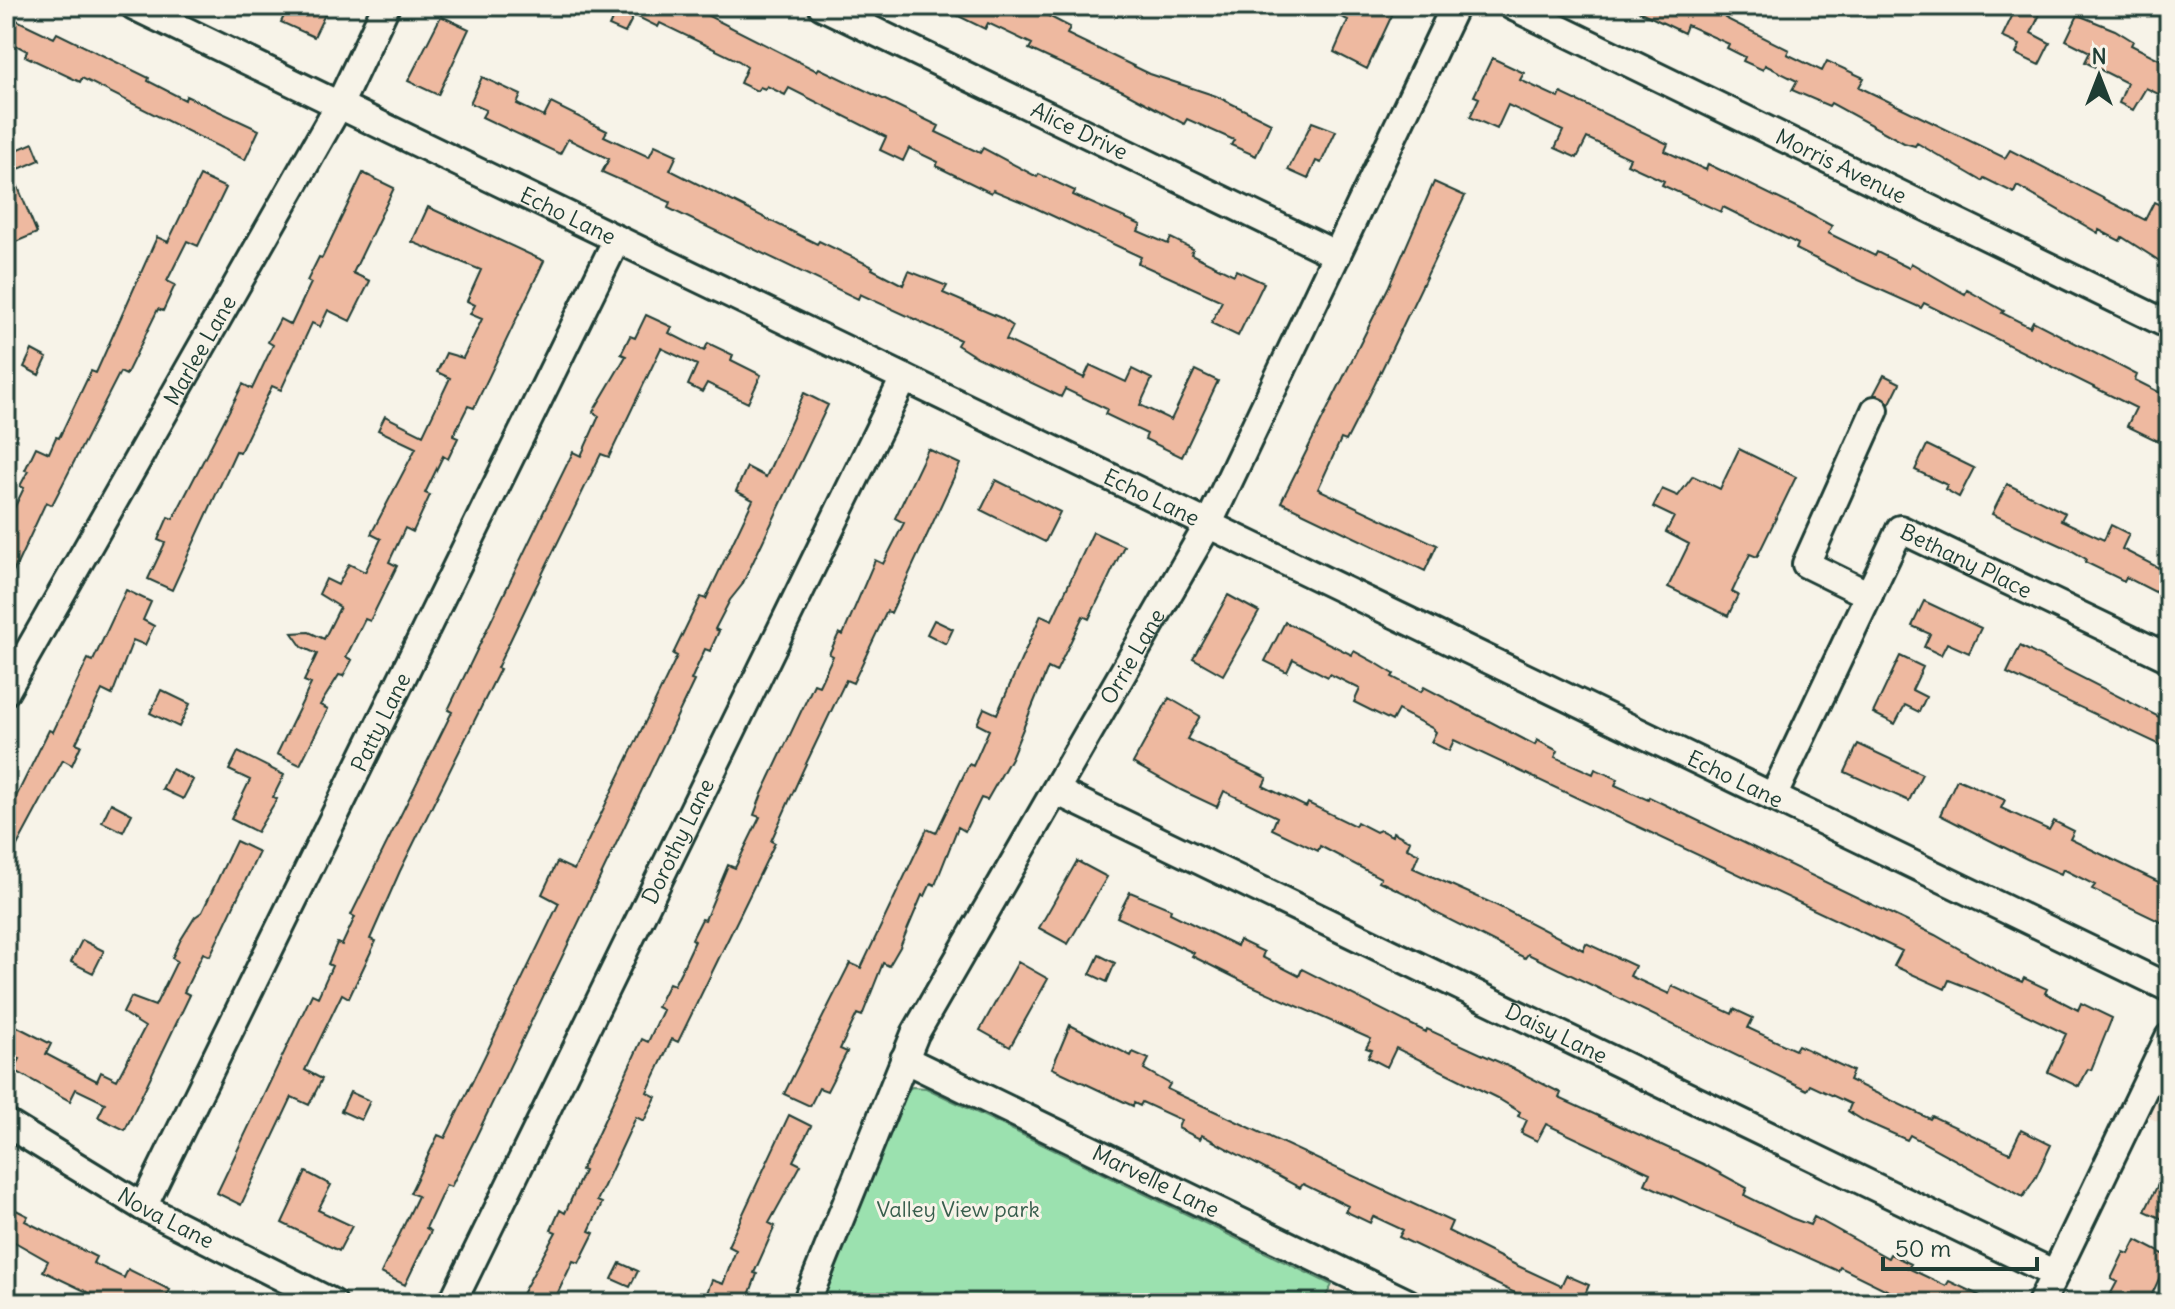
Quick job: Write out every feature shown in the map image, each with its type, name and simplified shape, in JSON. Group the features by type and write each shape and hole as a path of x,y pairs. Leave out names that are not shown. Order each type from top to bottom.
{"street":[{"name":"Echo Lane","path":"134,6 2169,988"},
{"name":"Marlee Lane","path":"6,691 339,105 386,6"},
{"name":"Alice Drive","path":"822,6 1337,255"},
{"name":"Orrie Lane","path":"806,1303 904,1059 957,957 1208,525 1455,6"},
{"name":"Morris Avenue","path":"1512,6 2169,325"},
{"name":"Patty Lane","path":"143,1207 617,239"},
{"name":"Dorothy Lane","path":"452,1303 904,378"},
{"path":"1869,595 1806,564 1875,410"},
{"name":"Bethany Place","path":"1773,797 1900,529 2169,658"},
{"name":"Daisy Lane","path":"1056,791 2055,1274"},
{"path":"2041,1303 2169,1037"},
{"name":"Marvelle Lane","path":"904,1059 1408,1303"},
{"name":"Nova Lane","path":"6,1123 143,1207 333,1303"}],"shaded area":[{"path":"2169,1037 2169,1127 2134,1110"},
{"path":"1332,1285 1369,1303 1322,1303"}],"green space":[{"name":"Valley View park","path":"912,1087 926,1088 1332,1285 1322,1303 821,1303 902,1094"}],"building":[{"path":"289,6 329,6 314,37 281,22"},
{"path":"615,6 689,6 817,71 819,68 939,126 936,132 980,153 983,148 1037,177 1039,174 1075,191 1073,195 1141,225 1138,231 1168,244 1171,238 1193,249 1191,254 1234,275 1236,270 1264,283 1238,336 1211,323 1222,301 1138,263 1141,257 1027,204 993,190 991,193 936,166 938,162 909,148 903,161 880,150 886,137 789,88 785,95 767,86 757,91 740,83 747,67 739,61 660,23 658,27 634,15 625,33 609,26 618,7"},
{"path":"938,6 1029,6 1070,27 1067,34 1150,74 1216,96 1271,123 1256,156 1231,145 1234,140 1187,119 1184,124 1123,91 1029,49 1032,44 988,23 985,29"},
{"path":"1317,6 1383,6 1394,11 1367,69 1334,52 1348,20"},
{"path":"1628,6 1711,6 1727,13 1725,18 1789,50 1787,54 1822,71 1827,61 1864,78 1859,87 2005,158 2010,150 2145,220 2154,202 2169,209 2164,232 2169,235 2169,267 2122,237 2120,241 2099,230 2098,233 2017,186 2014,193 1984,178 1982,181 1917,143 1915,146 1904,143 1831,103 1829,106 1792,90 1797,81 1765,65 1763,70 1743,61 1745,57 1727,48 1729,44 1687,25 1684,33"},
{"path":"2017,6 2044,6 2031,33 2050,43 2039,65 2016,54 2020,45 2002,37"},
{"path":"6,15 54,38 57,33 149,78 148,81 185,100 186,96 259,130 245,160 82,78 80,82 25,56 27,51 6,40"},
{"path":"2078,15 2115,30 2133,41 2131,45 2169,64 2169,99 2146,88 2133,110 2119,103 2127,83 2085,62 2090,52 2066,40"},
{"path":"441,16 469,29 438,95 408,81"},
{"path":"1492,58 1524,73 1520,80 1559,98 1561,93 1668,144 1665,151 1706,170 1708,164 1798,208 1832,226 1828,233 1875,256 1877,252 1909,268 1911,263 1965,294 1967,290 2030,327 2033,321 2137,375 2135,380 2169,397 2169,419 2158,441 2127,426 2136,408 1924,303 1921,308 1852,277 1796,249 1798,244 1723,207 1721,212 1662,185 1664,181 1627,164 1630,158 1587,138 1577,158 1555,148 1563,131 1508,105 1497,129 1470,117 1479,98 1474,96"},
{"path":"482,77 521,95 517,104 544,117 551,103 607,131 604,136 649,157 655,145 677,155 670,170 817,244 819,241 873,267 903,285 909,271 947,286 943,293 1013,326 1006,340 1084,378 1090,365 1126,382 1132,369 1152,379 1140,405 1171,420 1195,370 1218,381 1182,457 1145,439 1147,434 1105,414 1107,409 1065,389 1061,397 973,355 957,345 960,340 860,294 858,299 668,208 670,202 602,172 609,159 568,139 560,154 482,117 486,110 470,103"},
{"path":"1312,122 1336,131 1321,163 1316,161 1308,179 1288,170"},
{"path":"33,143 40,160 19,169 12,152"},
{"path":"6,158 37,233 6,246"},
{"path":"363,173 394,188 353,273 370,281 350,321 328,310 320,327 312,323 281,390 272,386 240,452 236,451 172,590 148,579 165,543 158,540 168,517 173,519 243,384 252,389 273,345 268,342 280,319 291,325 311,283 307,281 319,257 322,258"},
{"path":"200,176 226,188 198,246 187,241 167,281 175,285 163,311 158,309 126,375 120,372 52,505 46,502 6,588 6,525 24,488 20,486 28,471 25,470 36,447 49,453 56,437 59,438 91,371 96,373 157,237 168,242"},
{"path":"1434,182 1465,196 1372,390 1346,441 1341,439 1318,489 1437,545 1425,571 1281,502 1389,286"},
{"path":"428,207 544,261 474,408 468,406 453,436 458,438 448,459 443,456 425,493 430,495 413,532 405,528 389,562 397,566 370,621 365,619 346,657 352,660 320,705 328,709 300,765 277,754 311,684 304,681 317,654 302,647 292,633 309,632 324,639 340,607 319,594 326,579 338,585 349,564 365,572 381,539 371,534 416,448 378,430 385,416 423,435 450,378 437,372 446,353 463,358 482,319 470,314 475,305 467,301 481,270 412,242"},
{"path":"646,315 672,327 669,333 704,351 708,343 733,355 731,360 761,375 748,403 707,383 702,392 688,385 697,365 661,348 609,457 601,454 530,599 497,668 500,669 400,871 370,939 376,941 349,998 342,994 305,1070 322,1079 309,1105 292,1097 241,1205 217,1193 312,994 318,997 332,966 328,964 337,943 342,945 355,917 351,915 452,712 448,710 545,509 573,452 581,456 599,416 593,412 626,356 621,354 630,336 635,338"},
{"path":"32,350 47,358 39,375 24,367"},
{"path":"1884,375 1900,383 1890,403 1874,394"},
{"path":"804,393 828,405 742,585 715,629 719,631 710,651 705,649 691,680 694,681 474,1141 451,1187 446,1185 426,1228 431,1231 405,1285 381,1273 418,1196 410,1193 438,1135 445,1138 559,903 542,894 557,862 574,870 677,656 673,654 699,600 701,597 706,599 753,500 736,491 747,467 766,477"},
{"path":"1927,445 1974,468 1959,497 1945,489 1947,485 1915,470"},
{"path":"928,449 960,464 891,613 887,611 853,683 846,680 771,841 775,843 678,1042 672,1039 647,1092 656,1097 644,1121 636,1117 597,1201 602,1203 589,1231 594,1233 579,1263 573,1261 553,1303 517,1303 556,1232 551,1230 560,1210 565,1213 584,1171 581,1170 642,1039 648,1042 663,1010 657,1007 669,983 674,985 681,971 695,941 692,939 702,919 705,920 728,865 735,868 760,817 754,815 762,794 814,684 819,686 833,656 829,654 839,633 843,635 875,560 883,564 904,523 895,518"},
{"path":"1739,449 1796,477 1757,557 1750,554 1732,592 1738,595 1728,616 1668,587 1689,544 1666,532 1674,517 1653,507 1662,489 1678,496 1693,476 1720,489"},
{"path":"996,480 1060,512 1045,542 981,510"},
{"path":"2007,484 2065,513 2061,520 2104,540 2111,525 2129,534 2122,549 2169,573 2169,599 2126,577 2124,581 2085,562 2086,559 2069,549 1992,514"},
{"path":"1093,532 1124,546 1089,619 1083,616 1056,672 1048,668 1011,758 987,800 981,798 965,831 958,827 935,885 931,883 925,896 922,895 900,947 889,966 883,963 862,1016 857,1014 840,1049 847,1052 827,1091 819,1088 810,1106 784,1094 850,963 861,968 927,829 936,833 969,764 973,766 989,730 977,724 984,708 997,714 1041,615 1052,620"},
{"path":"126,590 151,602 143,620 154,626 145,645 133,640 112,695 102,690 76,743 81,745 72,765 63,760 6,866 6,807 11,797 15,799 49,730 53,732 88,659 93,661"},
{"path":"1228,595 1259,612 1223,675 1193,658"},
{"path":"1924,601 1981,628 1969,653 1947,643 1941,655 1924,647 1930,634 1912,626"},
{"path":"934,620 953,629 946,644 927,634"},
{"path":"1285,622 1352,655 1354,651 1421,692 1424,687 1535,745 1537,740 1558,751 1555,757 1593,774 1595,769 1618,779 1615,785 1648,800 1649,797 1935,935 2003,974 2022,982 2024,978 2047,989 2045,993 2078,1010 2081,1003 2112,1018 2091,1070 2088,1069 2079,1087 2048,1072 2066,1034 1977,991 1949,980 1945,989 1894,966 1902,951 1454,740 1449,751 1431,742 1436,732 1432,728 1398,710 1392,721 1354,702 1360,689 1330,674 1328,677 1293,659 1287,672 1265,661"},
{"path":"2020,646 2169,722 2169,749 2007,673"},
{"path":"1900,656 1923,667 1912,690 1926,697 1919,712 1905,705 1895,724 1873,713"},
{"path":"161,690 190,704 179,727 150,713"},
{"path":"1169,698 1200,716 1187,739 1267,778 1263,786 1306,807 1308,803 1355,826 1357,822 1376,832 1380,830 1392,836 1393,832 1410,841 1407,848 1419,854 1413,868 1498,906 1583,950 1586,943 1635,966 1630,976 1669,994 1672,986 1732,1014 1734,1009 1753,1018 1748,1028 1795,1050 1798,1045 1853,1071 1849,1080 1930,1119 1932,1116 2010,1153 2021,1130 2051,1145 2036,1177 2023,1197 1910,1135 1907,1140 1864,1121 1848,1111 1851,1104 1810,1085 1807,1090 1528,954 1525,958 1434,912 1417,899 1379,881 1381,878 1320,846 1318,851 1272,829 1277,817 1224,791 1217,807 1181,790 1133,763"},
{"path":"1858,744 1922,774 1909,801 1845,772"},
{"path":"238,752 284,775 273,797 277,799 257,832 231,819 250,780 229,770"},
{"path":"172,769 193,780 183,799 162,789"},
{"path":"1957,779 2005,800 2001,808 2049,830 2054,821 2074,831 2070,839 2169,887 2169,926 2092,889 2095,885 2063,869 2061,874 1940,815"},
{"path":"111,803 132,814 123,832 102,822"},
{"path":"236,841 259,852 210,956 203,953 184,992 190,995 125,1130 98,1117 105,1103 76,1089 70,1101 14,1070 20,1059 6,1052 6,1021 51,1044 46,1054 97,1081 101,1072 117,1080 145,1027 123,1013 131,997 155,1006 177,961 172,958 180,941 195,917 202,912"},
{"path":"1077,861 1107,877 1068,944 1039,928"},
{"path":"1130,892 1171,909 1170,913 1237,946 1239,940 1264,952 1262,957 1299,976 1302,969 1426,1032 1427,1029 1514,1069 1561,1093 1559,1098 1703,1164 1747,1188 1744,1195 1791,1218 1810,1225 1814,1217 1888,1258 1890,1254 1911,1264 1908,1268 1946,1286 1949,1281 1995,1303 1913,1303 1840,1267 1838,1271 1645,1184 1650,1173 1546,1124 1537,1141 1521,1133 1527,1120 1518,1116 1520,1112 1497,1098 1396,1048 1387,1067 1368,1057 1372,1050 1366,1048 1371,1039 1248,984 1192,956 1194,953 1117,917"},
{"path":"82,940 104,951 93,973 71,962"},
{"path":"1099,955 1115,963 1107,982 1090,974"},
{"path":"1018,962 1048,979 1010,1047 980,1030"},
{"path":"1070,1025 1131,1056 1133,1052 1149,1059 1144,1069 1170,1084 1167,1089 1452,1222 1448,1231 1561,1286 1566,1275 1589,1285 1584,1297 1595,1303 1536,1303 1399,1237 1403,1230 1373,1216 1370,1223 1345,1211 1348,1206 1303,1184 1300,1188 1202,1135 1200,1139 1178,1128 1181,1120 1142,1102 1140,1106 1134,1103 1133,1106 1052,1068"},
{"path":"350,1092 370,1101 361,1120 341,1111"},
{"path":"789,1115 811,1126 793,1161 801,1165 769,1223 775,1226 754,1273 757,1274 746,1303 703,1303 712,1280 723,1284 736,1250 728,1246"},
{"path":"2169,1162 2169,1222 2145,1211"},
{"path":"306,1172 331,1185 318,1210 352,1226 339,1251 282,1223"},
{"path":"6,1205 28,1216 25,1221 96,1257 93,1263 124,1278 128,1269 170,1290 163,1303 110,1303 43,1271 48,1261 6,1237"},
{"path":"2136,1240 2169,1257 2148,1303 2126,1303 2110,1295 2117,1282 2111,1279 2124,1252 2129,1254"},
{"path":"620,1263 638,1271 630,1287 612,1279"}]}
